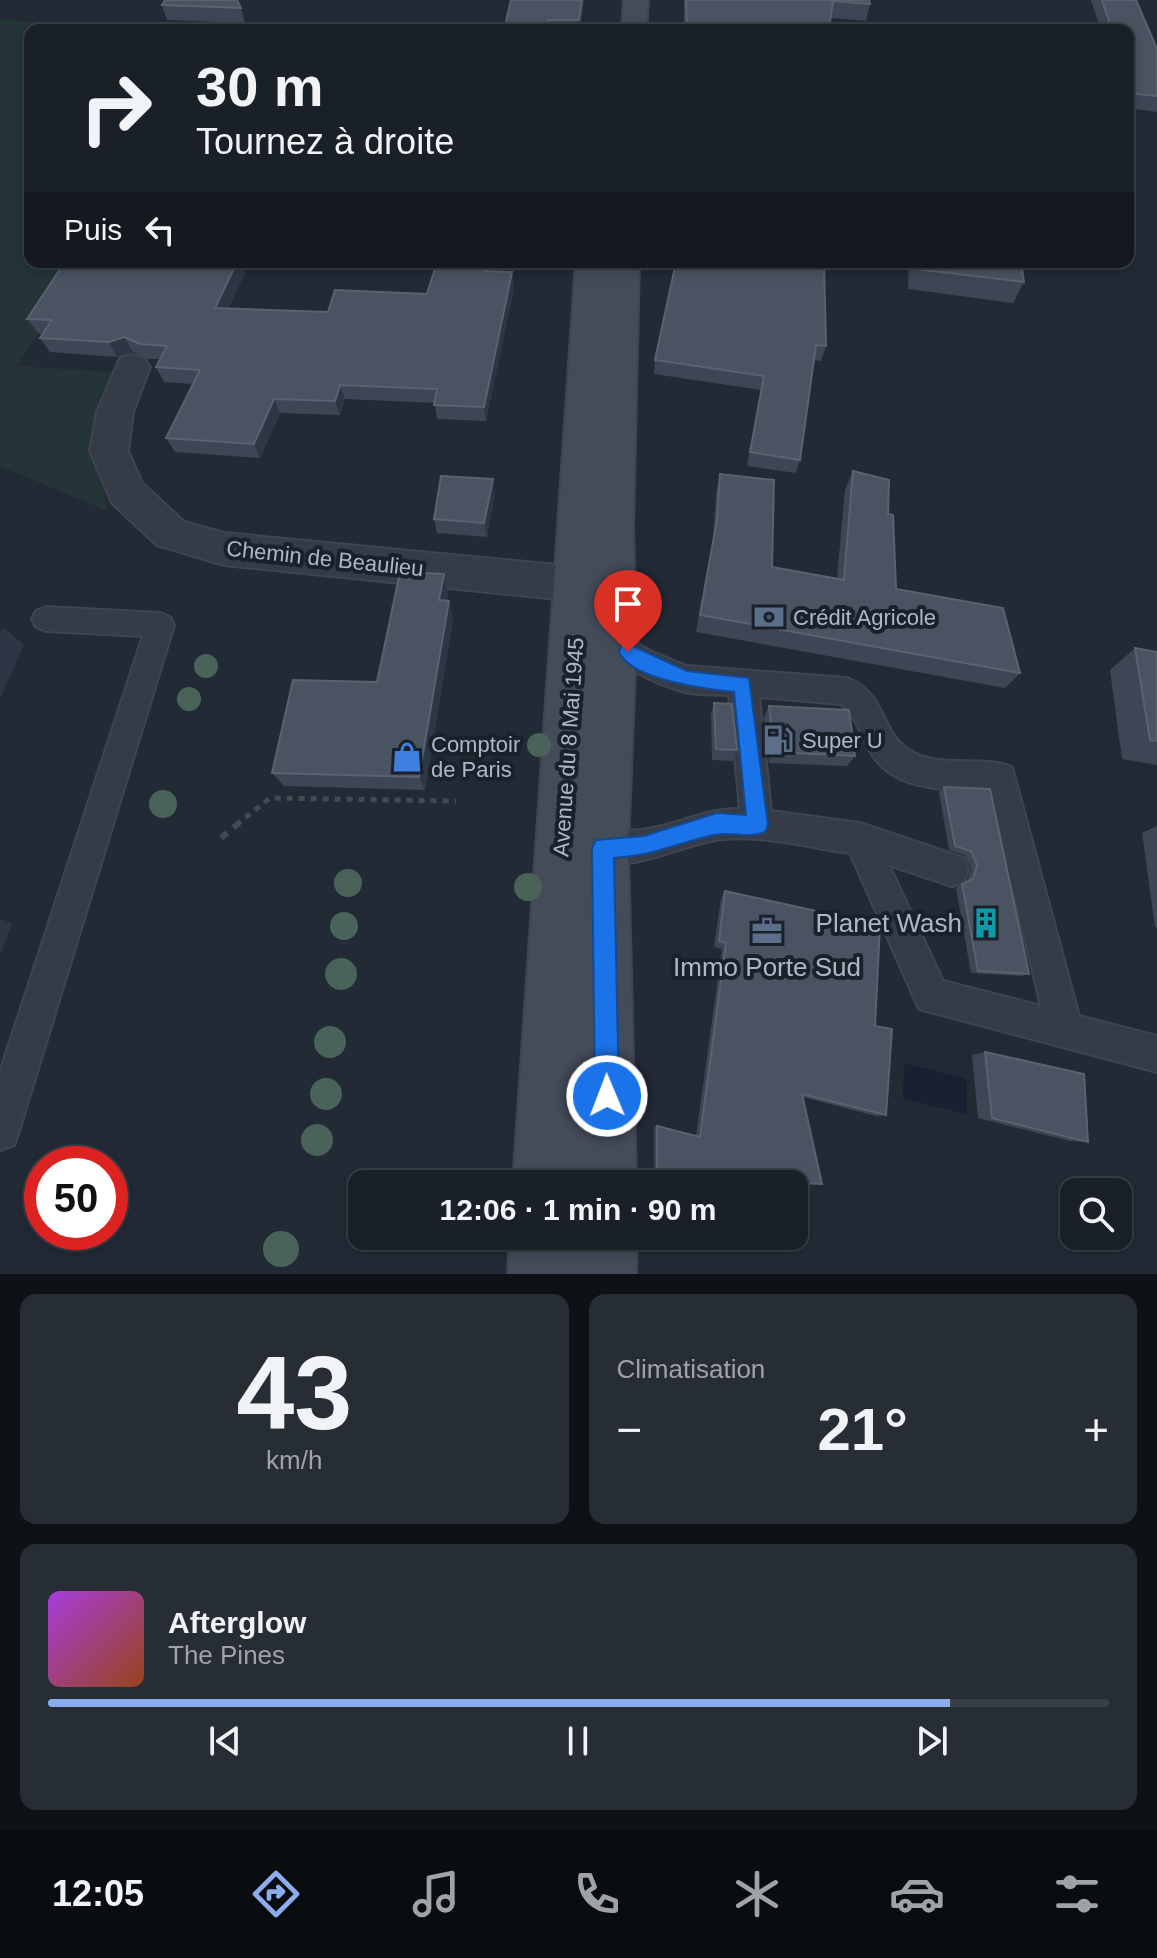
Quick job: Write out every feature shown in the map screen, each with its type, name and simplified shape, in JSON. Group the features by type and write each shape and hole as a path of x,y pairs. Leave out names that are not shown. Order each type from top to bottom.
{"main road":[{"path":"634,24 636,0"},
{"name":"Avenue du 8 Mai 1945","path":"592,268 577,584 582,847 604,1170"},
{"name":"Avenue du 8 Mai 1945","path":"546,1170 582,847 614,642 613,527 623,268"},
{"path":"540,1274 541,1250"},
{"path":"604,1274 605,1250"}],"street":[{"name":"Chemin de Beaulieu","path":"132,367 115,412 109,451 126,492 171,534 224,549 577,584"}],"lane":[{"path":"0,1131 160,625 46,619"},
{"path":"614,642 642,661 686,679 847,691 862,701 873,718 884,747 910,770 1001,777 1013,874 1065,1030"},
{"path":"743,684 757,825"},
{"path":"582,847 644,846 717,824 757,825 860,839 952,870"},
{"path":"860,839 932,996 1157,1054"}],"path":[{"path":"221,838 270,798 456,801"}],"shaded area":[{"path":"0,20 93,24 24,24 24,268 80,268 17,366 116,372 95,431 107,511 0,466"}],"water":[{"path":"904,1063 967,1079 967,1114 903,1099"}],"building":[{"path":"165,0 237,0 241,8 162,5"},
{"path":"511,0 582,0 579,20 505,24"},
{"path":"686,0 869,0 870,4 833,1 830,24 687,24"},
{"path":"1102,0 1136,0 1157,49 1157,96 1134,94 1134,24 1110,24"},
{"path":"61,268 234,268 215,308 328,312 335,290 427,294 435,268 488,268 487,271 512,272 484,407 434,405 437,389 340,385 335,401 274,399 254,444 166,438 200,370 156,367 167,346 140,344 124,337 109,342 40,338 52,320 27,319"},
{"path":"675,268 824,268 826,346 816,345 800,460 750,452 764,376 655,360"},
{"path":"1022,268 1024,282 916,269"},
{"path":"853,471 889,480 888,514 893,515 896,589 1003,608 1020,673 700,615 717,520 720,474 774,480 772,567 844,580"},
{"path":"441,476 493,479 484,523 434,519"},
{"path":"400,572 444,574 439,600 449,601 419,777 272,773 293,680 377,682"},
{"path":"1135,648 1157,652 1157,741 1150,740"},
{"path":"714,703 732,704 737,750 716,749"},
{"path":"769,706 849,710 855,756 774,752"},
{"name":"Planet Wash","path":"944,787 990,789 1029,974 978,971 962,884 973,879 977,865 971,851 955,846"},
{"path":"725,891 880,925 875,1026 892,1029 886,1115 802,1094 822,1184 808,1183 808,1170 657,1170 657,1126 700,1137 726,943 719,941"},
{"path":"985,1052 1084,1074 1088,1142 992,1118"}],"place":[{"name":"Crédit Agricole","path":"769,617"},
{"name":"Super U","path":"778,740"},
{"name":"Comptoir de Paris","path":"407,757"},
{"name":"Planet Wash","path":"986,923"},
{"name":"Immo Porte Sud","path":"767,931"}],"route":[{"path":"607,1096 603,848 644,846 717,824 757,825 743,684 686,679 628,652"}]}
